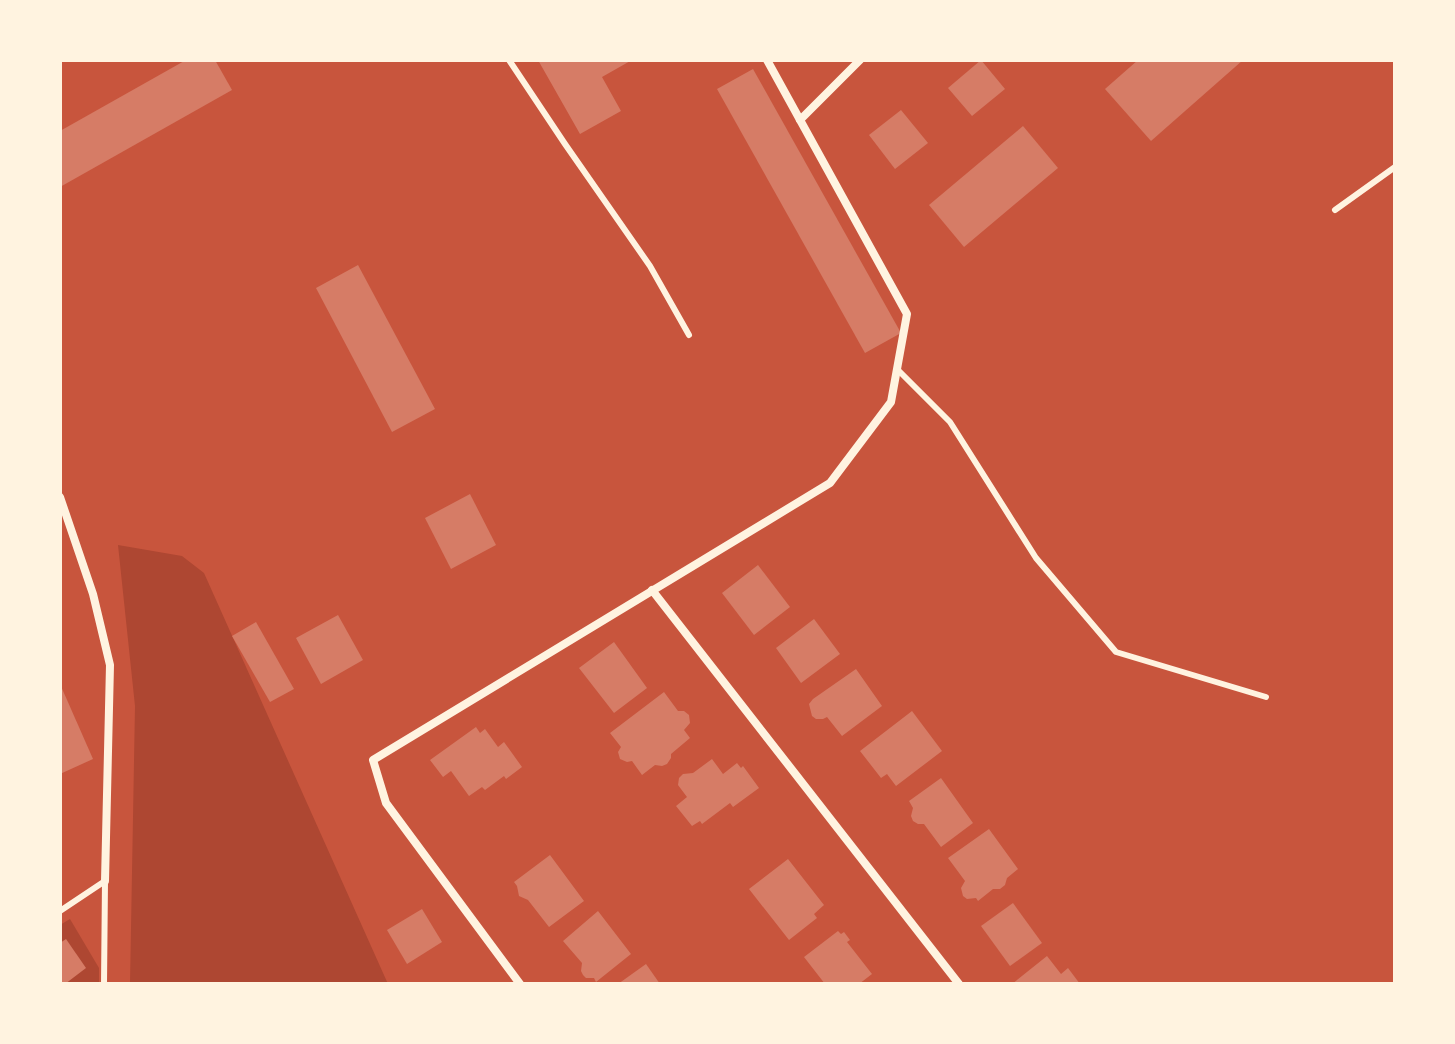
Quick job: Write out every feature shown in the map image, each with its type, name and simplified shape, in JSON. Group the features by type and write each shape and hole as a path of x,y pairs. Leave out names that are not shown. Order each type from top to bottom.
{"street":[{"path":"520,984 386,803 373,760 830,483 891,402 907,314 767,60"},
{"path":"800,120 860,60"},
{"path":"60,497 93,594 110,665 105,881"},
{"path":"652,590 959,984"}],"lane":[{"path":"509,60 650,266 689,335"},
{"path":"1335,210 1395,167"},
{"path":"897,369 950,422 1036,558 1116,652 1266,697"},
{"path":"60,911 105,881"},
{"path":"104,984 105,881"}],"shaded area":[{"path":"118,545 182,556 204,573 388,984 130,984 135,706"},
{"path":"70,919 99,968 99,984 60,984 60,925"}],"building":[{"path":"186,60 215,60 232,90 60,187 60,131"},
{"path":"538,60 632,60 602,77 621,111 580,134"},
{"path":"981,60 1005,89 972,116 948,88"},
{"path":"1138,60 1243,60 1151,141 1105,89"},
{"path":"753,69 901,333 865,353 717,89"},
{"path":"901,110 928,143 895,169 869,135"},
{"path":"1023,126 1058,168 964,247 929,205"},
{"path":"358,265 435,409 392,432 316,288"},
{"path":"470,494 496,545 451,569 425,518"},
{"path":"758,565 790,607 754,635 722,593"},
{"path":"338,615 363,660 321,684 296,638"},
{"path":"814,619 840,654 801,683 776,648"},
{"path":"256,622 294,689 270,702 232,636"},
{"path":"614,642 647,688 614,713 579,668"},
{"path":"856,669 882,706 842,736 827,717 816,719 812,716 809,704"},
{"path":"60,684 93,759 60,774"},
{"path":"664,692 678,711 689,715 690,723 684,730 690,738 671,754 667,764 655,765 642,775 632,761 620,759 618,752 621,747 610,733"},
{"path":"912,711 942,751 896,786 887,774 881,778 860,751"},
{"path":"476,727 480,733 485,729 498,747 504,742 522,767 506,779 504,776 485,790 482,787 469,796 451,771 443,777 430,760"},
{"path":"712,759 723,774 737,763 741,768 743,766 759,788 733,807 730,803 702,824 700,821 692,826 676,806 687,797 678,785 679,778 683,774 693,773"},
{"path":"941,778 973,823 941,847 924,824 913,821 913,808 909,801"},
{"path":"989,829 1018,869 1000,889 993,889 978,901 976,898 967,899 961,888 965,881 948,858"},
{"path":"550,855 584,901 549,927 528,900 519,896 514,882"},
{"path":"788,859 824,905 814,914 817,918 789,940 749,889"},
{"path":"1013,903 1042,943 1010,966 981,926"},
{"path":"422,909 442,942 407,964 387,930"},
{"path":"598,911 631,954 596,982 594,978 583,975 582,963 563,941"},
{"path":"838,931 841,934 844,932 850,940 847,942 872,974 859,984 825,984 804,957"},
{"path":"66,939 86,968 65,984 60,984 60,943"},
{"path":"1047,956 1061,974 1068,968 1080,984 1012,984"},
{"path":"646,964 660,984 618,984"}]}
